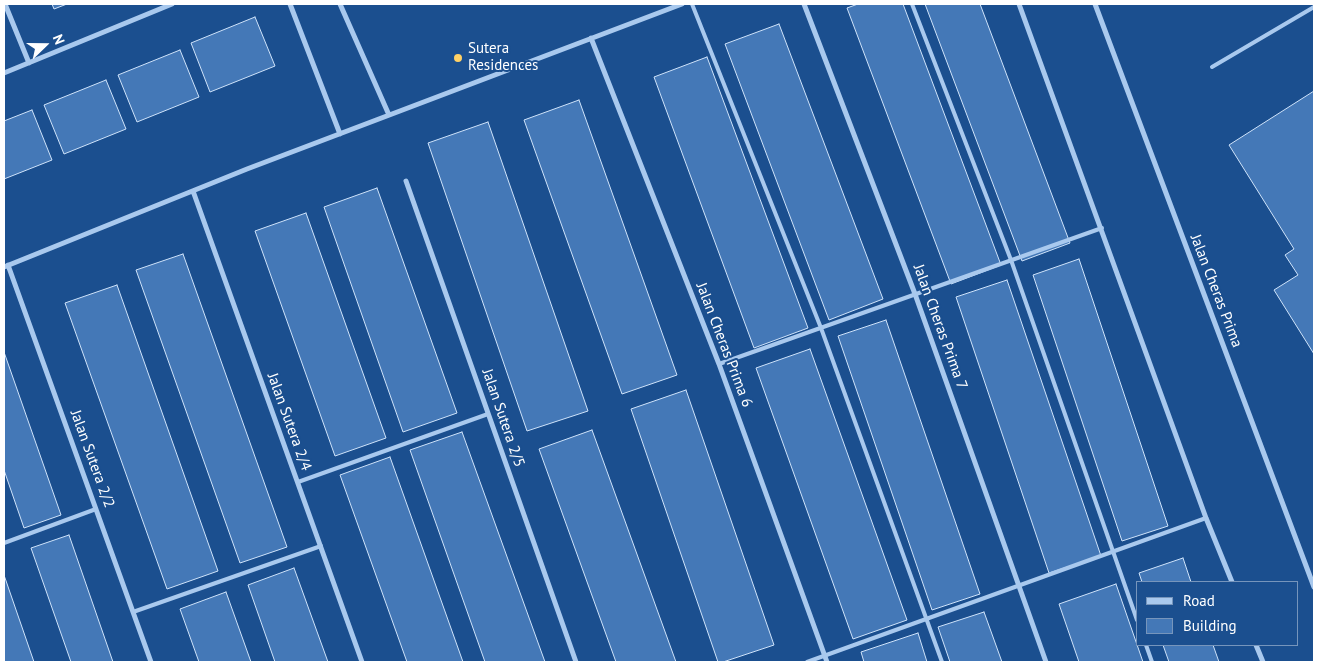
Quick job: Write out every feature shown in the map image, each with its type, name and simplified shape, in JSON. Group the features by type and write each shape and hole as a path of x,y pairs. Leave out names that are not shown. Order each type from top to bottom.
{"street":[{"path":"5,4 29,62"},
{"path":"4,74 172,4"},
{"path":"290,4 340,134"},
{"path":"340,4 389,115"},
{"path":"6,266 389,115 682,4"},
{"name":"Jalan Cheras Prima 7","path":"804,4 915,294 1046,662"},
{"path":"1019,4 1206,518 1232,581"},
{"name":"Jalan Cheras Prima","path":"1095,4 1314,587"},
{"name":"Jalan Cheras Prima 6","path":"592,38 718,364 827,662"},
{"name":"Jalan Sutera 2/5","path":"406,181 576,662"},
{"name":"Jalan Sutera 2/4","path":"193,191 362,662"},
{"name":"Jalan Sutera 2/2","path":"6,266 151,662"},
{"path":"1256,646 1263,662"}],"lane":[{"path":"692,4 821,328 942,662"},
{"path":"912,4 1011,260 1136,617"},
{"path":"1212,67 1314,7"},
{"path":"718,364 1102,228"},
{"path":"298,482 488,414"},
{"path":"4,543 96,509"},
{"path":"807,662 1206,518"},
{"path":"133,612 321,546"},
{"path":"1146,646 1152,662"}],"building":[{"path":"52,4 67,4 54,9"},
{"path":"858,4 903,4 1001,265 951,284 847,8"},
{"path":"925,4 980,4 1070,243 1022,261"},
{"path":"255,17 275,66 210,92 191,43"},
{"path":"779,24 883,299 829,320 725,44"},
{"path":"180,50 199,97 137,122 118,75"},
{"path":"707,57 808,328 754,348 654,77"},
{"path":"106,80 126,129 64,154 44,105"},
{"path":"1314,91 1314,354 1274,290 1298,275 1285,255 1294,249 1229,145"},
{"path":"579,100 677,375 622,394 524,120"},
{"path":"32,110 52,160 4,179 4,121"},
{"path":"488,122 588,411 527,431 428,143"},
{"path":"377,188 457,413 403,432 324,207"},
{"path":"306,213 386,438 335,456 255,231"},
{"path":"183,254 287,547 240,563 136,270"},
{"path":"1079,259 1168,526 1122,541 1033,275"},
{"path":"1007,280 1101,556 1049,573 956,297"},
{"path":"117,285 218,571 167,589 65,303"},
{"path":"886,320 980,594 932,610 838,336"},
{"path":"810,349 907,620 853,639 756,368"},
{"path":"4,352 61,515 24,528 4,470"},
{"path":"686,390 774,645 723,662 718,662 631,409"},
{"path":"592,430 676,662 616,662 539,449"},
{"path":"462,432 545,662 485,662 410,450"},
{"path":"390,457 463,662 407,662 340,475"},
{"path":"69,535 113,662 71,662 31,548"},
{"path":"1183,558 1191,581 1142,581 1139,573"},
{"path":"294,568 328,662 275,662 248,585"},
{"path":"4,575 34,662 4,662"},
{"path":"1116,584 1143,662 1079,662 1059,604"},
{"path":"226,592 251,662 199,662 180,609"},
{"path":"984,612 1002,662 950,662 938,627"},
{"path":"918,633 927,662 864,662 861,652"},
{"path":"1163,646 1213,646 1219,662 1169,662"}],"place":[{"name":"Sutera Residences","path":"458,58"}]}
